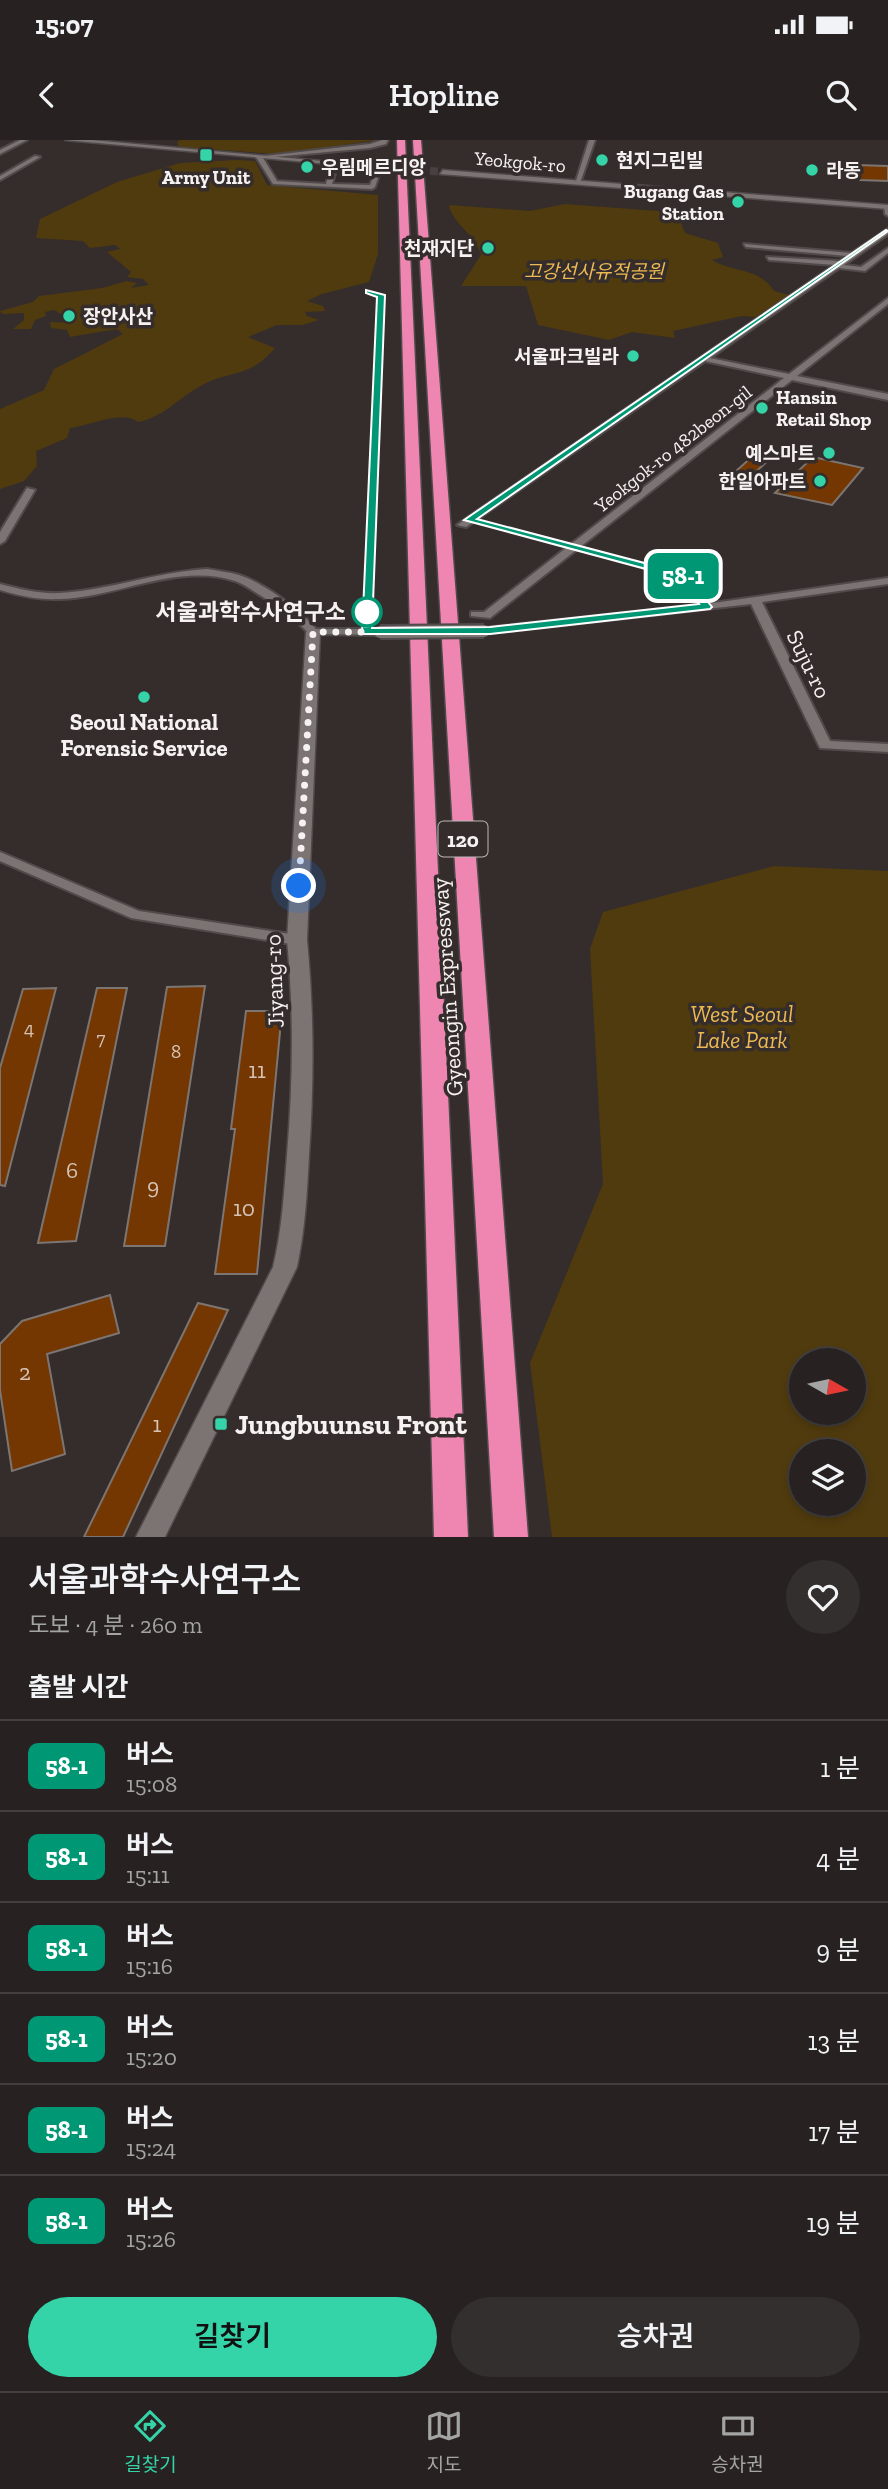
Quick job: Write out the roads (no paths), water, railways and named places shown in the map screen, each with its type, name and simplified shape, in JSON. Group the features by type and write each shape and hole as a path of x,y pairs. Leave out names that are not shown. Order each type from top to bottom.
{"highway":[{"name":"Gyeongin Expressway","path":"401,140 451,1537"},
{"name":"Gyeongin Expressway","path":"417,140 419,216 511,1537"}],"street":[{"path":"0,152 24,140"},
{"path":"68,140 382,167 372,187 275,183 259,157"},
{"path":"259,157 370,146 384,143 385,140"},
{"path":"577,183 592,140"},
{"path":"0,178 37,157"},
{"path":"329,186 335,163"},
{"name":"Yeokgok-ro","path":"443,172 887,209"},
{"path":"462,525 888,231"},
{"path":"746,246 855,255"},
{"path":"769,258 840,264 862,269 888,250"},
{"name":"Yeokgok-ro 482beon-gil","path":"475,614 486,616 888,300"},
{"path":"705,359 888,397"},
{"path":"0,541 30,490"},
{"path":"2,590 34,595 65,595 97,592 181,575 215,574 236,577 276,600 313,632"},
{"name":"Suju-ro","path":"313,632 484,631 755,600 888,581"},
{"name":"Suju-ro","path":"755,600 825,746 888,747"},
{"name":"Jiyang-ro","path":"150,1537 288,1256 294,1220 302,1101 302,989 297,940 313,632"},
{"path":"0,856 136,915 297,940"}],"tunnel":[{"path":"384,167 443,172"}],"place":[{"name":"Army Unit","path":"206,155"},
{"name":"현지그린빌","path":"602,160"},
{"name":"우림메르디앙","path":"307,167"},
{"name":"라동","path":"812,170"},
{"name":"Bugang Gas Station","path":"738,202"},
{"name":"천재지단","path":"488,248"},
{"name":"장안사산","path":"69,316"},
{"name":"서울파크빌라","path":"633,356"},
{"name":"Hansin Retail Shop","path":"762,408"},
{"name":"예스마트","path":"829,453"},
{"name":"한일아파트","path":"820,481"},
{"name":"서울과학수사연구소","path":"367,612"},
{"name":"Seoul National Forensic Service","path":"144,697"},
{"name":"Jungbuunsu Front","path":"221,1424"}],"park label":[{"name":"고강선사유적공원","path":"594,271"},
{"name":"West Seoul Lake Park","path":"742,1027"}]}
